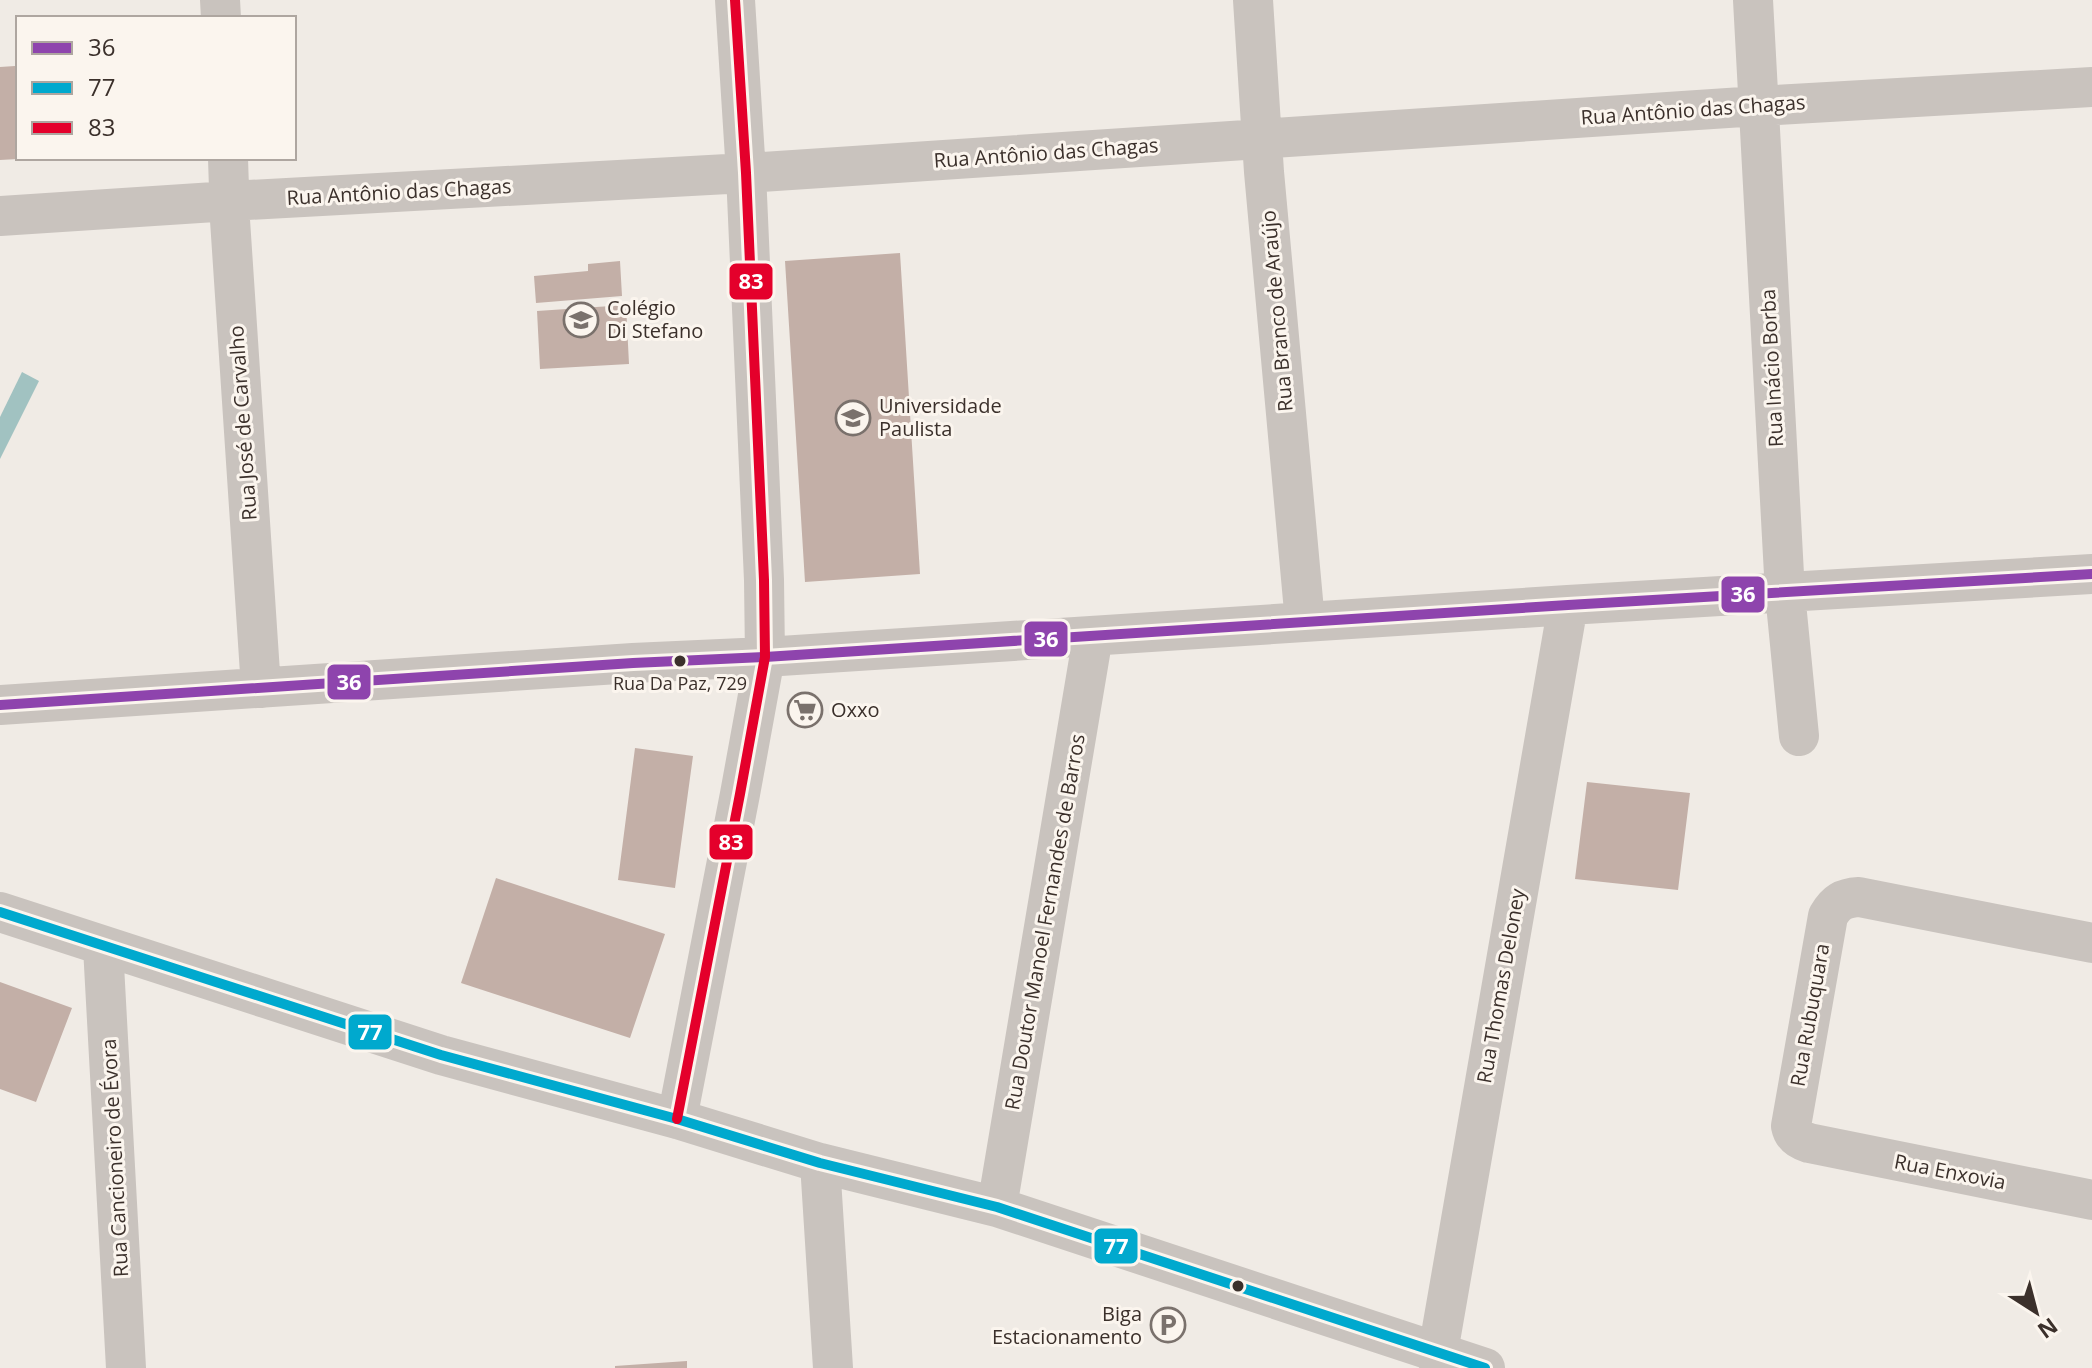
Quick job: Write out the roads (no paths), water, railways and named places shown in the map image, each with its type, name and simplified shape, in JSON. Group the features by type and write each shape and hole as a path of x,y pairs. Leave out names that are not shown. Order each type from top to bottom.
{"street":[{"path":"677,1119 765,657 746,173 735,0"},
{"name":"Rua Branco de Araújo","path":"1253,0 1262,138 1305,622"},
{"name":"Rua Inácio Borba","path":"1753,0 1785,593 1799,736"},
{"name":"Rua Antônio das Chagas","path":"0,216 746,173 2092,87"},
{"name":"Rua José de Carvalho","path":"228,160 261,688"},
{"path":"0,705 2092,574"},
{"name":"Rua Thomas Deloney","path":"1438,1360 1568,605"},
{"name":"Rua Doutor Manoel Fernandes de Barros","path":"997,1207 1093,636"},
{"name":"Rua Rubuquara","path":"1809,1143 1799,1140 1791,1126 1828,916 1844,898 1859,897 2092,943"},
{"path":"0,912 441,1055 677,1119 820,1163 997,1207 1438,1360 1485,1368"},
{"name":"Rua Cancioneiro de Évora","path":"103,947 126,1368"},
{"name":"Rua Enxovia","path":"1809,1143 2092,1200"},
{"path":"820,1163 833,1368"}],"water":[{"path":"22,372 39,381 0,459 0,417"}],"place":[{"name":"Colégio Di Stefano","path":"581,320"},
{"name":"Universidade Paulista","path":"853,418"},
{"name":"Rua Da Paz, 729","path":"680,661"},
{"name":"Oxxo","path":"805,710"},
{"name":"Biga Estacionamento","path":"1168,1325"}]}
